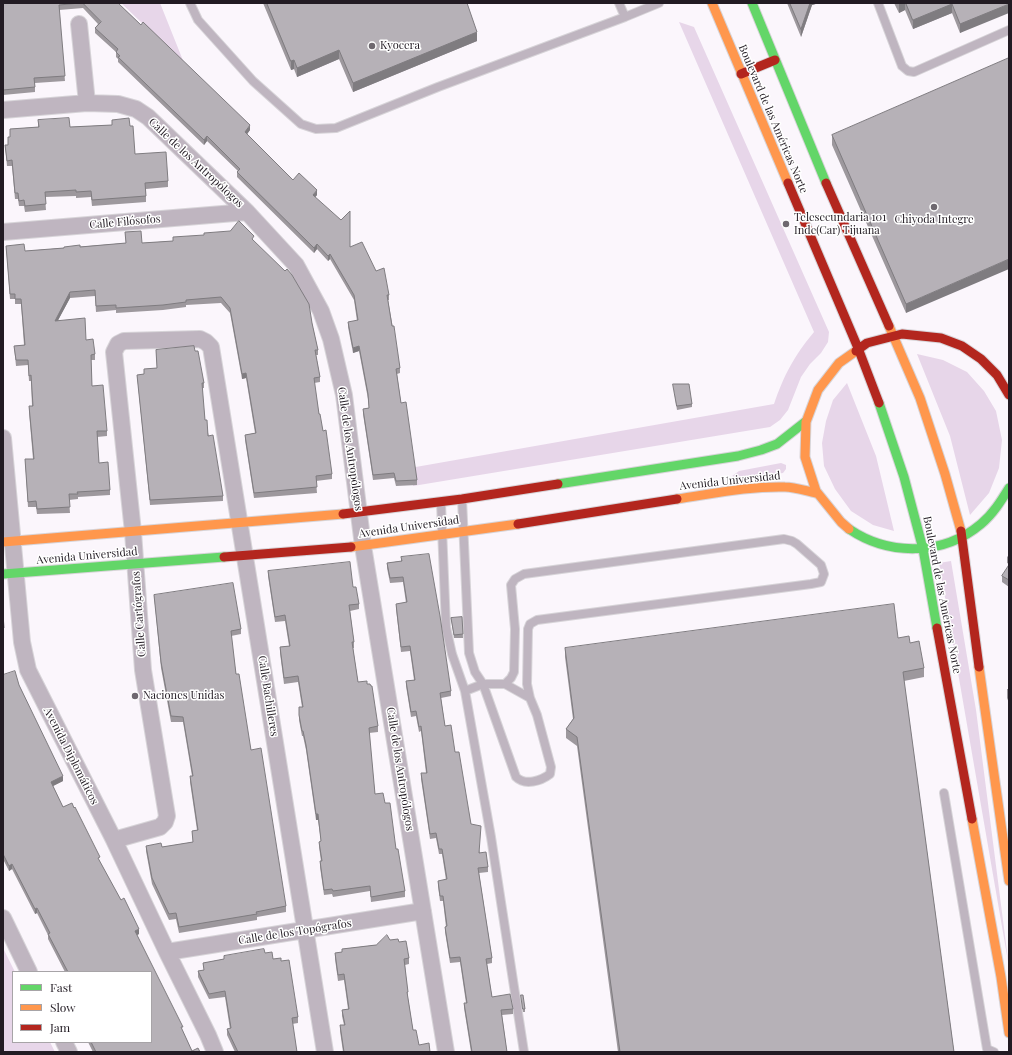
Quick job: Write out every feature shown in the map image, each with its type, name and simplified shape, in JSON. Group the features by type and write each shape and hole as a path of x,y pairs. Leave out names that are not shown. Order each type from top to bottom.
{"street":[{"name":"Boulevard de las Américas Norte","path":"712,3 740,74 858,348 881,407 899,463 923,549 998,962 1009,1033"},
{"name":"Boulevard de las Américas Norte","path":"752,3 824,177 920,398 945,474 963,537 986,723 1009,881"},
{"path":"79,24 87,103"},
{"path":"740,74 775,60"},
{"name":"Calle de los Antropólogos","path":"3,110 87,103 118,104 136,109 148,117 247,212 296,266 324,318 331,339 344,395 363,546 446,1052"},
{"name":"Calle Filósofos","path":"3,232 247,212"},
{"path":"1009,395 999,373 967,349 950,341 932,336 913,334 894,336 876,340 858,348 840,362 824,379 812,400 805,422 804,440 805,459 809,476 816,493 831,514 850,531 867,540 873,543 898,549 923,549 937,547 963,537 985,522 1002,502 1009,488"},
{"name":"Calle Cartógrafos","path":"114,840 160,827 165,822 167,816 144,670 133,532 114,352 118,344 124,341 200,339 206,342"},
{"name":"Calle Bachilleres","path":"206,342 211,347 246,555 325,1052"},
{"name":"Avenida Universidad","path":"7,542 359,512 462,499 738,456 778,444 805,422"},
{"name":"Avenida Diplomáticos","path":"3,438 9,574 28,670 114,840 215,1052"},
{"name":"Avenida Universidad","path":"9,574 363,546 732,491 787,487 816,493"},
{"name":"Calle de los Topógrafos","path":"167,952 423,911"},
{"path":"3,918 29,971"},
{"path":"64,1043 69,1052"}],"lane":[{"path":"190,3 198,20 253,81 301,124 316,129 336,128 445,84 659,3"},
{"path":"619,3 625,17"},
{"path":"878,3 902,66 908,71 914,72 1009,30"},
{"path":"462,499 469,652 475,672 483,684 516,777 520,781 526,782 543,779 550,774 551,767 527,684 528,629 530,624 537,620 811,584 821,582 824,574 821,565 797,544 792,541 784,540 524,574 515,579 511,585 515,629 514,672 505,684"},
{"path":"440,502 446,627 452,654 465,691 491,837 524,1052"},
{"path":"465,691 483,684 505,684 530,698"},
{"path":"944,793 987,1049 994,1052"}],"shaded area":[{"path":"121,3 160,3 184,63"},
{"path":"679,22 694,27 829,332 828,342 801,377 788,410 780,420 770,427 413,486 410,468 774,404 790,366 814,332"},
{"path":"917,354 943,360 967,372 984,391 996,411 1002,440 999,468 989,493 970,515 950,436"},
{"path":"847,383 876,456 894,531 873,525 851,511 835,489 824,466 822,443 826,421 833,400"},
{"path":"781,463 786,465 786,469 783,473 740,478 732,476 739,471"},
{"path":"951,561 976,710 1009,967 939,563"},
{"path":"3,948 14,971 12,971 12,1043 50,1043 55,1052 3,1052"}],"building":[{"path":"3,3 80,3 59,5 65,76 34,78 35,87 3,90"},
{"path":"83,3 118,3 141,25 143,22 250,125 245,132 293,180 299,173 317,190 313,195 341,220 350,211 350,247 362,242 376,271 384,268 389,295 387,295 392,326 394,326 400,368 396,369 401,403 406,402 417,480 396,481 394,473 373,475 363,409 369,408 368,394 359,346 353,348 348,322 358,320 354,295 330,254 328,256 317,244 314,248 237,172 240,169 207,136 204,140 118,57 120,56 116,52 118,49 95,28 101,22"},
{"name":"Kyocera","path":"267,3 467,3 477,32 353,83 339,50 297,68 294,60 291,61"},
{"path":"790,3 810,3 801,29"},
{"path":"906,3 1009,4 960,24 952,4 913,20"},
{"name":"Chiyoda Integre","path":"1009,58 1009,259 906,304 832,135"},
{"path":"69,118 70,127 112,125 112,120 129,118 130,126 133,126 135,154 166,152 168,181 145,183 146,196 92,200 91,191 76,192 76,190 45,192 46,204 25,206 24,200 19,201 18,193 15,193 12,160 7,161 5,145 8,145 10,129 39,127 38,120"},
{"path":"239,221 254,236 252,239 285,271 287,269 309,304 318,350 315,350 320,377 314,378 319,414 323,431 326,430 332,474 316,476 317,487 254,493 245,435 256,433 246,373 242,374 230,308 221,297 186,300 186,302 163,305 116,308 116,305 96,306 95,290 70,292 55,321 85,318 86,340 93,339 95,354 91,355 92,386 103,385 107,431 97,431 99,463 108,462 110,490 77,492 78,494 69,494 70,507 37,509 36,501 28,502 25,459 34,459 29,406 33,406 31,375 29,376 28,360 16,360 14,346 25,345 21,299 15,299 15,294 10,294 6,246 24,244 25,251 64,248 80,245 80,247 126,243 125,232 141,231 142,243 173,241 173,237 204,235 204,233 230,231"},
{"path":"194,346 195,351 198,351 204,383 202,383 208,436 213,435 223,496 150,500 137,375 144,374 144,369 157,368 156,350"},
{"path":"673,384 689,384 692,404 677,406"},
{"path":"429,554 451,691 440,693 445,726 451,725 455,752 459,752 471,824 481,826 479,853 486,852 488,867 478,868 492,958 486,959 492,997 510,994 513,1009 501,1010 507,1052 472,1052 464,1003 467,1003 460,957 450,958 445,927 447,926 443,896 440,896 438,881 447,879 442,849 439,849 436,833 430,834 421,773 427,773 421,726 419,727 416,711 411,712 406,681 415,680 410,646 401,647 396,604 407,602 403,577 390,578 387,563 402,561 401,557"},
{"path":"350,562 353,587 356,587 359,604 349,605 354,642 352,642 358,682 367,681 367,684 372,686 378,726 369,728 375,794 383,793 385,803 390,803 396,849 398,849 405,891 371,897 370,886 333,891 332,889 324,890 320,861 322,861 319,842 321,841 318,814 316,814 306,745 299,715 299,707 303,707 298,676 284,678 280,647 290,646 285,615 275,617 268,571"},
{"path":"1009,565 1009,580 1002,576"},
{"path":"233,583 241,629 231,631 236,674 239,674 251,750 261,748 286,906 256,912 257,914 179,927 176,913 169,914 152,878 146,846 161,843 162,847 193,842 192,831 198,830 190,776 193,776 183,717 171,716 161,662 154,595"},
{"path":"894,604 898,638 909,636 910,643 919,641 924,668 903,672 954,1052 620,1052 577,737 566,729 574,718 565,648"},
{"path":"462,617 463,634 454,635 451,618"},
{"path":"15,671 19,685 63,776 51,782 63,807 72,803 74,808 75,807 100,857 98,858 121,900 124,898 139,929 135,931 183,1027 181,1027 192,1051 198,1048 200,1052 96,1052 92,1043 152,1043 152,971 67,971 48,934 50,933 37,908 35,909 12,864 9,866 3,854 3,675"},
{"path":"387,935 390,940 398,939 399,942 406,941 409,958 404,959 413,1030 416,1030 419,1045 429,1043 430,1052 344,1052 340,1025 345,1025 342,1010 349,1009 344,974 338,975 335,953 342,952 342,949 376,945"},
{"path":"264,949 265,953 272,952 273,959 281,958 281,961 289,960 298,1017 292,1018 297,1052 238,1052 227,1029 231,1028 225,991 209,994 198,971 204,970 203,963 224,959 224,956"},
{"path":"521,995 523,995 525,1009 523,1009"}],"traffic: fast":[{"path":"752,3 826,183"},
{"path":"879,403 904,477 923,549 937,628"},
{"path":"558,484 738,456 777,444 805,422"},
{"path":"849,529 865,538 898,548 916,549 933,547 966,535 981,524 993,512 1009,488"},
{"path":"3,574 224,557"}],"traffic: slow":[{"path":"712,3 788,183"},
{"path":"889,326 920,398 945,474 961,531"},
{"path":"849,529 841,522 816,491 805,457 806,422 818,390 839,363 856,351"},
{"path":"677,499 771,487 793,488 816,493"},
{"path":"3,542 343,514"},
{"path":"351,547 518,524"},
{"path":"979,667 1009,881"},
{"path":"972,819 1001,977 1009,1033"}],"traffic: jam":[{"path":"741,74 775,60"},
{"path":"788,183 858,348 879,403"},
{"path":"826,183 889,326"},
{"path":"856,351 867,343 902,334 941,338 962,346 981,359 997,375 1009,395"},
{"path":"343,514 462,499 558,484"},
{"path":"518,524 677,499"},
{"path":"961,531 979,667"},
{"path":"224,557 351,547"},
{"path":"937,628 972,819"}],"place":[{"name":"Kyocera","path":"372,46"},
{"name":"Chiyoda Integre","path":"934,207"},
{"name":"Telesecundaria 101 Inde(Car) Tijuana","path":"786,224"},
{"name":"Naciones Unidas","path":"135,696"}]}
